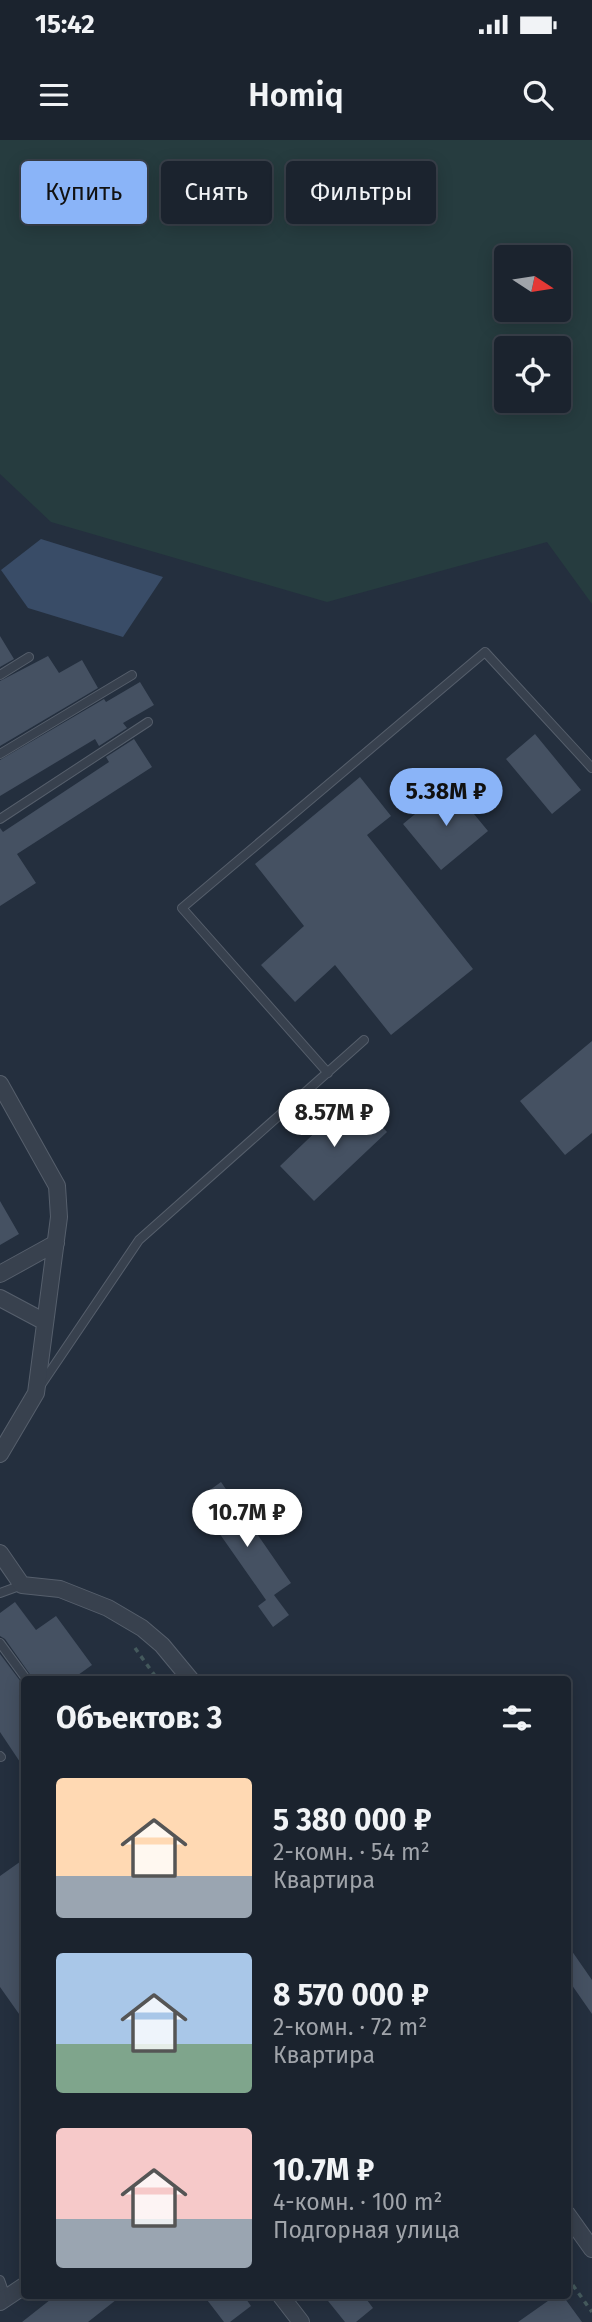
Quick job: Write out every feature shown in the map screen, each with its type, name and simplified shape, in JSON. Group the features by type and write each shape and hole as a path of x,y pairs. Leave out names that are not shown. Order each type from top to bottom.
{"street":[{"path":"0,1084 57,1186 59,1217 36,1393 0,1454"},
{"path":"0,1275 56,1243"},
{"path":"0,1298 46,1322"},
{"path":"0,1553 22,1585 60,1588 108,1608 142,1628 162,1645 188,1676"},
{"path":"571,2220 592,2249"},
{"path":"3,2300 21,2288"},
{"path":"283,2299 301,2322"}],"lane":[{"path":"328,1073 183,908 485,652 592,768"},
{"path":"0,675 29,657"},
{"path":"0,754 132,675"},
{"path":"0,819 148,722"},
{"path":"36,1393 139,1240 364,1040"},
{"path":"0,1593 22,1585"},
{"path":"0,1643 24,1676"},
{"path":"0,2280 3,2300"}],"path":[{"path":"134,1647 155,1676"},
{"path":"571,2283 592,2312"}],"green space":[{"path":"0,140 592,140 592,604 547,542 327,602 51,522 0,474"}],"water":[{"path":"41,539 163,577 123,637 28,608 1,570"}],"building":[{"path":"0,636 14,659 0,667"},
{"path":"48,656 59,673 82,660 98,688 0,746 0,681"},
{"path":"140,682 154,705 123,723 127,728 99,746 95,739 0,796 0,760 104,699 106,702"},
{"path":"535,734 581,790 552,814 506,759"},
{"path":"134,739 152,767 17,854 36,883 0,906 0,828 3,832 109,762 106,757"},
{"path":"360,777 391,816 367,835 473,969 391,1035 335,965 295,1002 261,965 304,926 255,864"},
{"path":"450,785 488,831 441,870 403,824"},
{"path":"592,1041 592,1133 565,1155 520,1101"},
{"path":"353,1096 387,1132 314,1201 280,1166"},
{"path":"0,1201 19,1234 0,1245"},
{"path":"221,1482 291,1583 274,1595 289,1615 273,1627 258,1606 266,1600 196,1500"},
{"path":"15,1602 36,1630 56,1616 92,1665 77,1676 31,1676 0,1636 0,1613"},
{"path":"0,1654 21,1682 21,1764 0,1732"},
{"path":"21,1861 21,2017 0,1987 0,1876"},
{"path":"571,1950 592,1980 592,2014 571,1984"},
{"path":"51,2299 117,2299 88,2322 22,2322"},
{"path":"206,2299 246,2299 251,2306 230,2322 224,2322"},
{"path":"326,2299 366,2299 373,2308 356,2322 345,2322"},
{"path":"551,2299 565,2299 582,2322 518,2322"}]}
